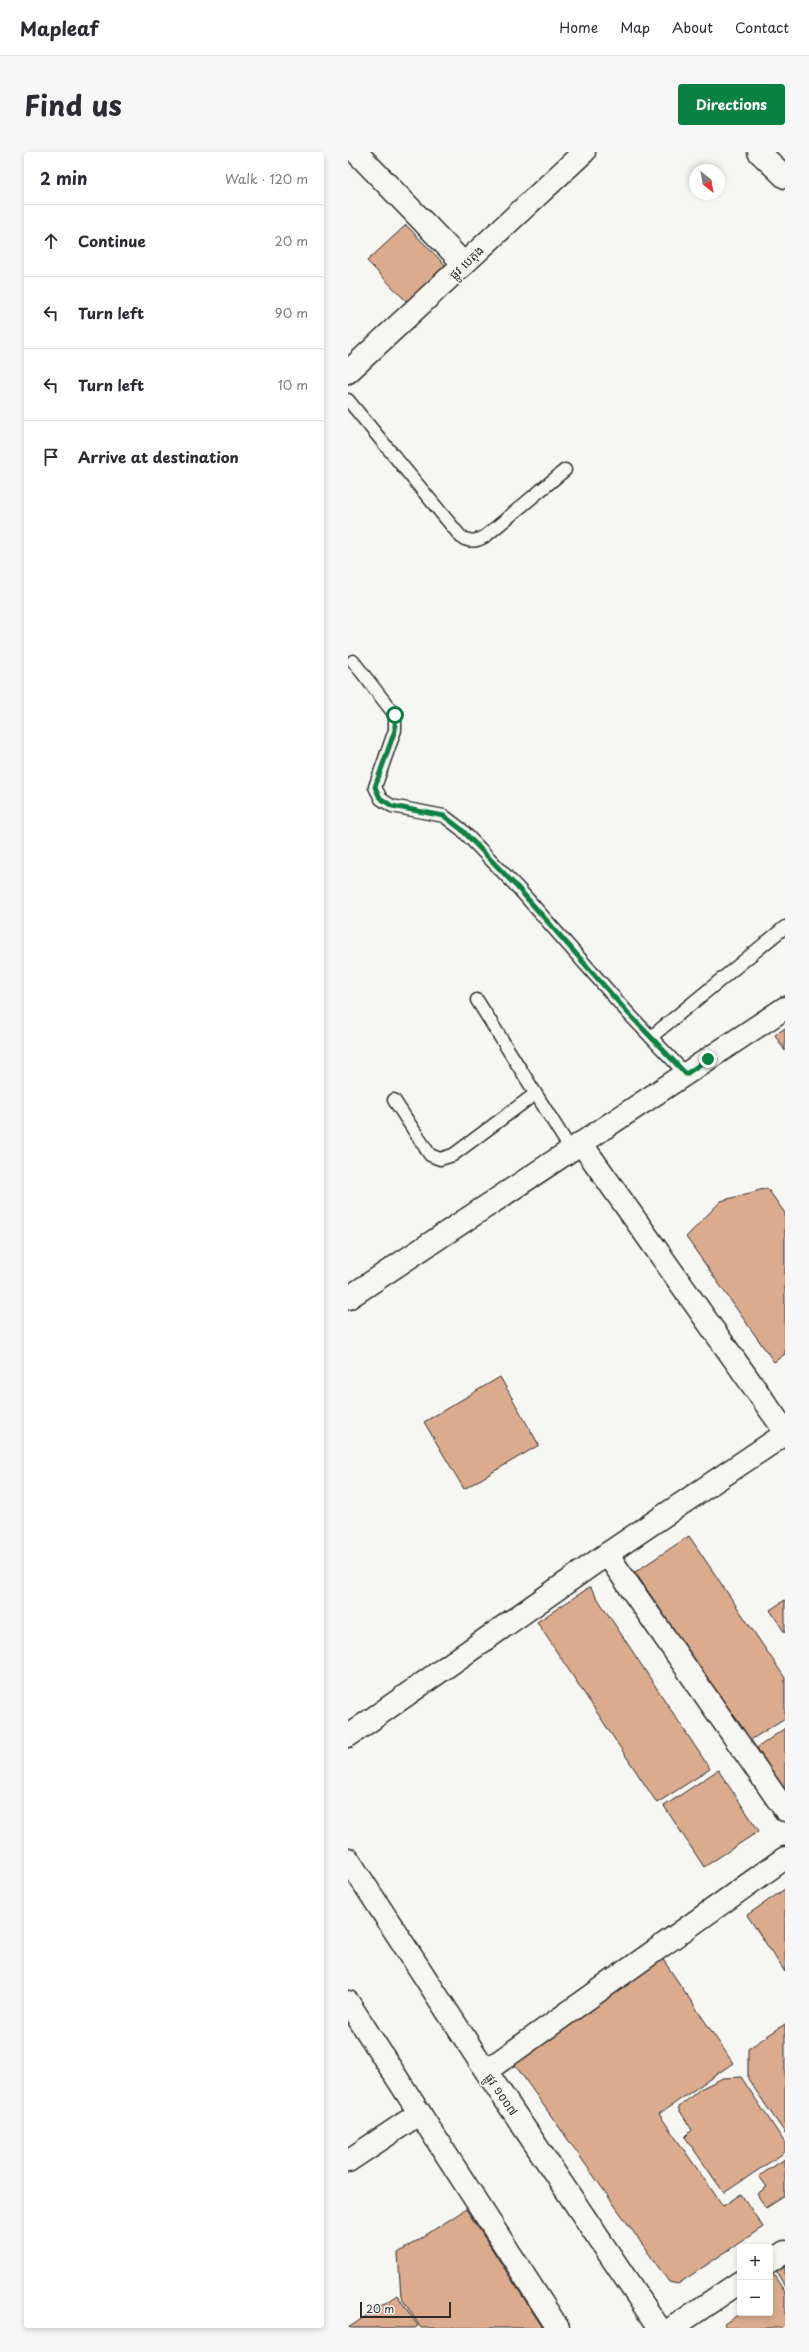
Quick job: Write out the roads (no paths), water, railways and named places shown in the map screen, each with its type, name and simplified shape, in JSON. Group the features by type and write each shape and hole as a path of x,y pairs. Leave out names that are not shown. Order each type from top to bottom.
{"street":[{"path":"356,152 464,264"},
{"name":"ផ្លូវ បេតុង","path":"348,372 584,152"},
{"path":"759,152 785,177"},
{"path":"348,1298 785,1008"},
{"path":"348,1736 785,1432 576,1147"},
{"path":"608,1554 785,1810"},
{"path":"486,2071 785,1858"},
{"name":"ផ្លូវ ១០០៧","path":"348,1859 486,2071 659,2328"},
{"path":"348,2002 558,2328"},
{"path":"348,2161 420,2113"},
{"path":"773,2260 785,2252"},
{"path":"672,2328 737,2284"}],"lane":[{"path":"348,400 462,537 468,541 475,541 487,535 565,470"},
{"path":"353,661 395,715 395,730 375,787 380,798 392,806 444,816 461,829 518,888 686,1074"},
{"path":"651,1036 785,927"},
{"path":"477,1000 534,1094 576,1147"},
{"path":"394,1100 430,1155 440,1159 453,1155 534,1094"}]}
